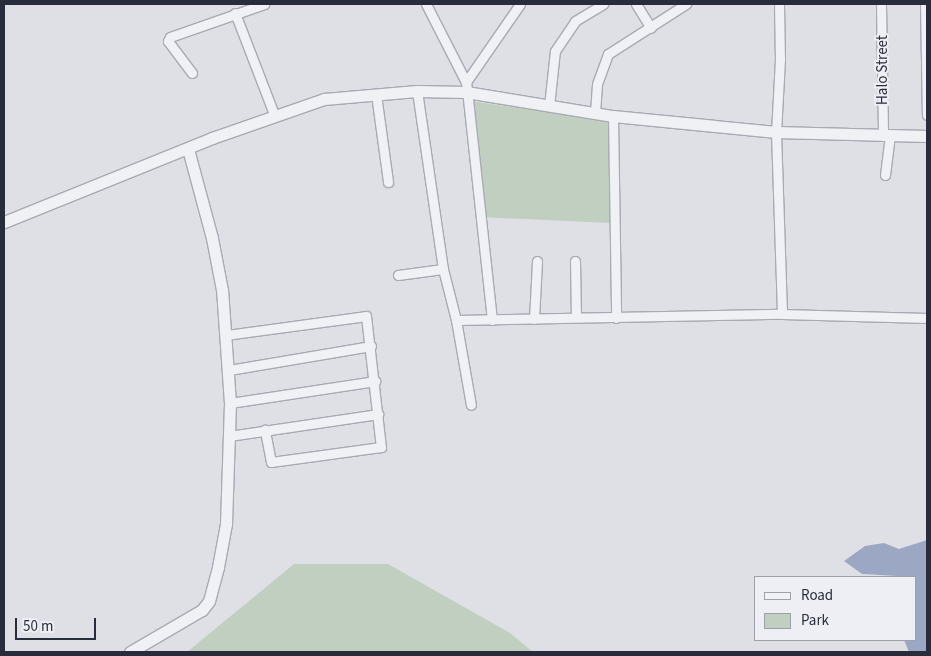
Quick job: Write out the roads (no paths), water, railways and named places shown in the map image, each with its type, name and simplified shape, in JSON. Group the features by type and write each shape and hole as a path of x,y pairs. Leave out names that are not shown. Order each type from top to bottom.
{"street":[{"path":"192,73 168,38 264,4"},
{"path":"426,4 466,87 492,320"},
{"path":"466,87 520,4"},
{"path":"549,106 556,51 575,20 603,4"},
{"path":"636,4 651,28"},
{"path":"595,113 597,84 608,54 686,4"},
{"path":"778,4 780,59 776,132 782,314"},
{"name":"Halo Street","path":"881,4 887,136 885,175"},
{"path":"925,4 927,115"},
{"path":"235,13 274,114"},
{"path":"4,222 274,114 324,99 376,94 466,87 549,106 613,116 776,132 927,136"},
{"path":"418,91 444,269 456,320 471,405"},
{"path":"376,94 388,182"},
{"path":"613,116 616,318"},
{"path":"130,652 164,630 202,610 209,600 226,524 230,403 222,290 212,238 188,149"},
{"path":"534,319 537,261"},
{"path":"575,261 576,317"},
{"path":"398,275 444,269"},
{"path":"456,320 782,314 927,318"},
{"path":"226,336 366,316 382,448 271,462 264,430"},
{"path":"229,370 371,346"},
{"path":"230,403 375,381"},
{"path":"229,436 378,414"}],"water":[{"path":"927,540 927,652 909,652 904,641 916,641 916,576 862,574 844,561 865,546 884,543 899,549"}]}
